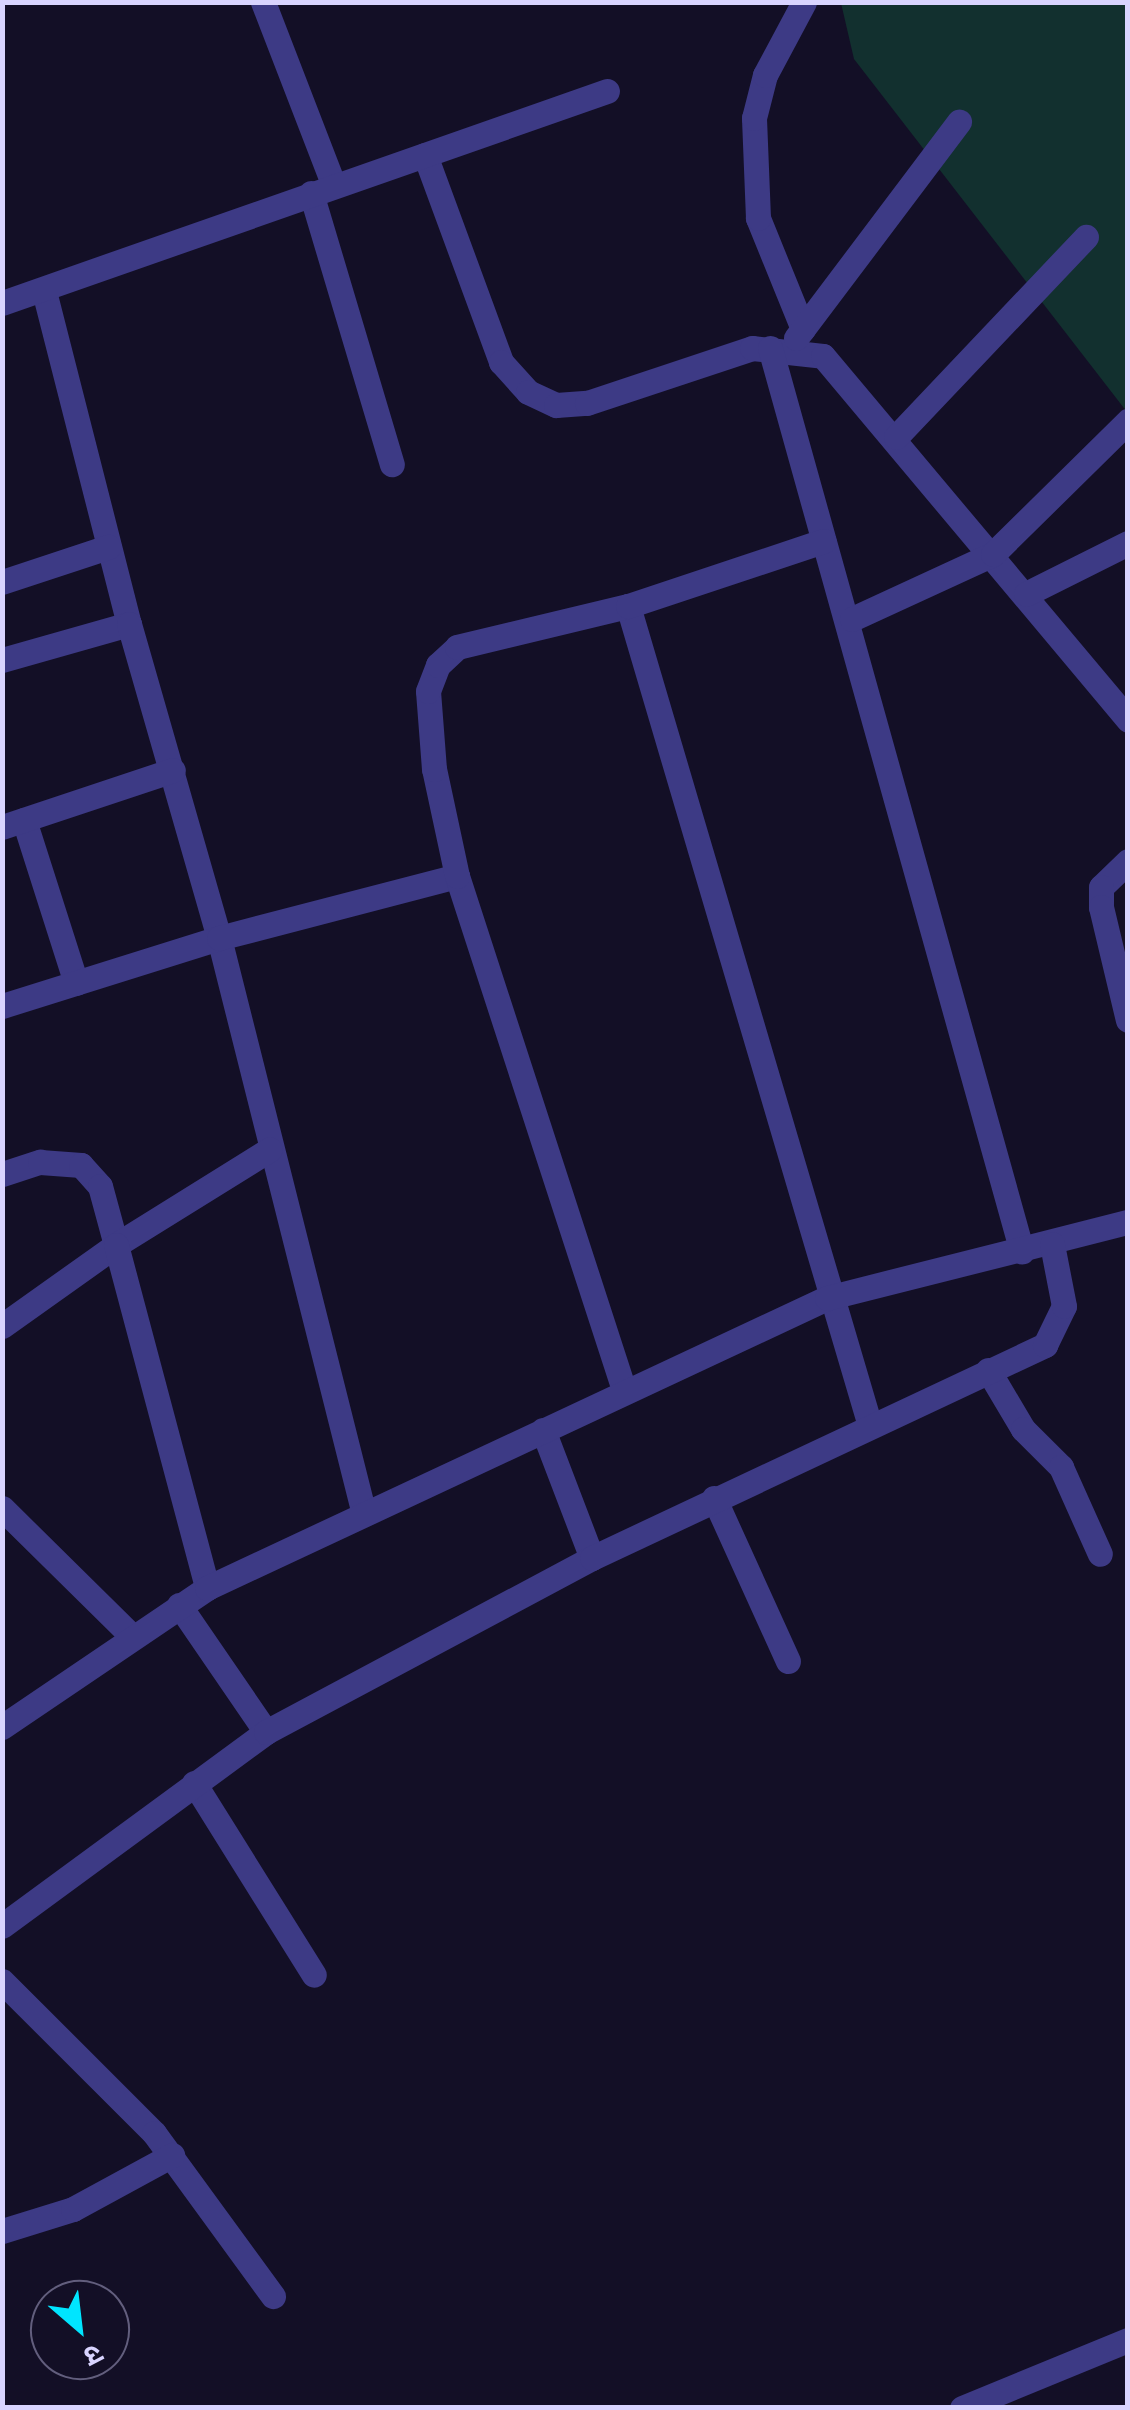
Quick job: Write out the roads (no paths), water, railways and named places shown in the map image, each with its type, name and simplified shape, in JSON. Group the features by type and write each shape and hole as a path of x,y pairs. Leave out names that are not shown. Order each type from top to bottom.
{"street":[{"path":"263,2 322,190 392,464"},
{"path":"804,2 765,76 754,118 758,218 787,342 823,540 852,619 1022,1252"},
{"path":"2,304 608,91"},
{"path":"425,156 500,362 528,392 556,405 587,402 787,342 958,122"},
{"path":"896,437 1086,237"},
{"path":"44,291 126,616 219,938 364,1510"},
{"path":"787,342 823,356 896,437 1128,720"},
{"path":"852,619 994,554 1128,420"},
{"path":"624,1390 457,876 434,769 428,691 438,664 458,648 628,606 823,540"},
{"path":"1026,594 1128,543"},
{"path":"2,582 110,555"},
{"path":"628,606 827,1298 869,1422"},
{"path":"2,660 126,616"},
{"path":"76,983 13,824 173,770"},
{"path":"1128,862 1101,887 1100,906 1128,1020"},
{"path":"2,1006 219,938 457,876"},
{"path":"5,1318 270,1149"},
{"path":"2,1174 40,1162 81,1165 100,1186 206,1588"},
{"path":"2,1727 131,1635 206,1588 364,1510 827,1298 1022,1252 1128,1222"},
{"path":"2,1926 266,1732 592,1558 869,1422 1044,1345 1060,1326 1064,1306 1052,1244"},
{"path":"988,1370 1022,1430 1061,1467 1100,1554"},
{"path":"543,1430 592,1558"},
{"path":"714,1498 788,1661"},
{"path":"2,1508 131,1635"},
{"path":"180,1605 266,1732"},
{"path":"194,1783 314,1975"},
{"path":"2,1980 172,2155 273,2296"},
{"path":"2,2231 73,2209 172,2155"},
{"path":"962,2408 1128,2340"}]}
